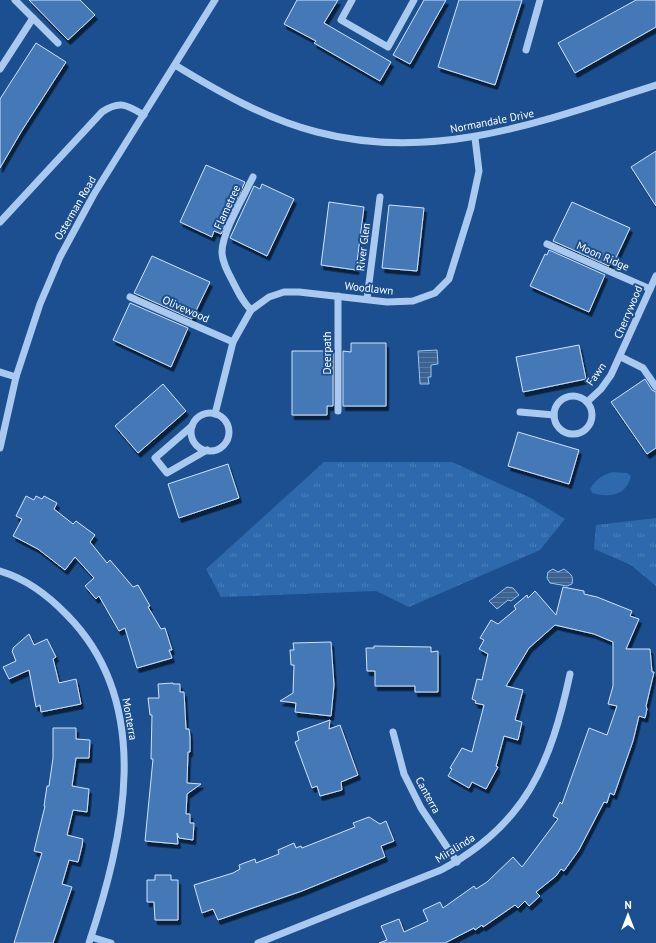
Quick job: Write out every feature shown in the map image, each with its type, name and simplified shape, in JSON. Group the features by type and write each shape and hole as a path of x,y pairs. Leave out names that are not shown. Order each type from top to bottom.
{"street":[{"path":"15,0 58,43"},
{"name":"Osterman Road","path":"0,448 16,377 40,304 60,257 94,194 215,0"},
{"path":"352,0 341,20 388,47 414,0"},
{"path":"526,50 540,0"},
{"path":"0,69 33,18"},
{"name":"Normandale Drive","path":"175,65 240,102 276,118 316,132 354,140 392,142 437,142 475,138 543,122 656,85"},
{"path":"0,222 102,112 109,107 121,104 127,105 144,115"},
{"name":"Woodlawn","path":"215,414 233,342 251,310 269,297 284,292 338,296 387,302 412,302 435,293 449,278 472,208 478,172 475,138"},
{"name":"Flametree","path":"251,310 243,302 230,278 225,266 222,252 225,237 253,177"},
{"name":"River Glen","path":"367,299 380,197"},
{"name":"Moon Ridge","path":"547,244 650,290"},
{"name":"Cherrywood","path":"621,357 656,276"},
{"name":"Deerpath","path":"338,296 338,411"},
{"name":"Olivewood","path":"130,297 233,342"},
{"path":"621,357 643,368 656,387"},
{"name":"Fawn","path":"587,402 601,389 621,357"},
{"path":"0,372 16,377"},
{"name":"Fawn","path":"569,396 576,396 587,402 590,408 591,421 588,426 577,433 570,433 559,427 554,415 558,403 569,396"},
{"path":"520,412 554,415"},
{"path":"215,414 224,420 228,425 228,438 220,448 207,450 167,473 155,458 192,426 200,416 215,414"},
{"path":"192,426 192,439 201,448 207,450"},
{"name":"Monterra","path":"0,571 38,588 56,602 80,627 100,658 113,689 123,732 125,776 120,822 108,882 90,940"},
{"name":"Miralinda","path":"258,943 441,870 457,862 484,843 512,816 530,791 548,756 561,717 570,674"},
{"name":"Canterra","path":"393,732 404,774 421,808 457,862"},
{"path":"90,940 111,943"}],"green space":[{"path":"324,462 452,462 531,498 565,519 540,550 409,607 376,591 221,597 206,569"},
{"path":"613,472 627,473 631,476 629,483 625,488 616,494 611,495 599,495 592,493 590,489 597,480 602,476"},
{"path":"656,518 656,586 631,565 594,549 596,525"}],"shaded area":[{"path":"437,350 438,364 431,365 431,377 428,377 429,384 420,384 418,351"},
{"path":"553,569 558,572 564,569 568,572 572,577 572,584 567,586 550,583 547,578 548,572"},
{"path":"507,587 513,588 519,595 511,601 508,600 497,609 489,601"}],"building":[{"path":"29,0 80,0 95,15 68,40"},
{"path":"297,0 338,0 324,23 391,62 380,81 314,43 316,41 284,24"},
{"path":"424,0 446,0 410,64 393,55"},
{"path":"459,0 522,0 495,85 438,67"},
{"path":"636,0 656,0 656,27 575,73 558,43"},
{"path":"36,43 66,62 21,132 0,168 0,99"},
{"path":"656,151 656,206 631,167"},
{"path":"206,165 245,182 221,234 214,231 212,237 180,222"},
{"path":"262,184 294,199 267,256 230,238 254,186 260,189"},
{"path":"329,202 364,207 356,270 321,265"},
{"path":"572,202 630,228 615,260 612,259 609,266 553,241"},
{"path":"389,205 424,208 417,271 382,268"},
{"path":"549,250 605,275 589,312 530,286 545,254 547,255"},
{"path":"152,256 210,282 192,319 134,293"},
{"path":"130,303 188,328 171,367 113,340"},
{"path":"351,343 386,343 386,406 343,406 343,351 351,352"},
{"path":"579,345 586,379 523,392 516,357"},
{"path":"292,351 333,351 333,406 327,406 327,415 292,415"},
{"path":"645,379 652,390 656,392 656,448 647,454 611,402"},
{"path":"163,384 186,411 138,453 115,426"},
{"path":"518,432 579,450 569,484 508,466"},
{"path":"228,464 239,498 179,518 168,484"},
{"path":"26,496 34,500 36,496 42,499 44,496 57,503 54,509 73,524 76,521 95,535 90,542 107,563 110,560 133,587 138,585 150,606 148,607 161,629 165,628 172,650 169,650 172,658 137,668 125,628 119,631 99,596 96,599 85,586 94,578 75,557 65,570 38,549 13,536 22,519 16,516"},
{"path":"563,587 584,591 584,594 597,597 632,611 630,616 639,619 626,649 650,649 652,672 654,672 646,706 647,709 645,718 639,716 633,741 614,795 610,793 607,803 604,802 579,850 564,871 561,869 556,876 536,892 540,896 529,906 525,901 518,908 515,905 483,927 482,925 475,930 474,928 445,943 379,943 387,940 381,926 399,919 404,932 428,921 423,910 440,902 443,908 474,886 476,889 487,882 513,857 522,867 558,819 553,816 560,802 562,804 589,728 607,735 617,706 608,704 613,686 613,642 594,634 555,625 529,648 506,686 523,690 515,720 522,722 518,740 504,736 496,766 498,767 486,789 472,782 469,788 448,776 452,769 450,768 462,748 472,752 484,705 475,703 476,701 472,699 477,679 482,680 488,654 479,649 484,640 480,638 491,620 498,624 516,609 514,606 527,595 528,598 535,591 556,615"},
{"path":"29,634 34,645 47,639 56,657 53,659 59,683 76,679 81,704 41,712 40,705 36,707 29,670 9,679 3,667 16,661 12,651 13,648"},
{"path":"331,642 334,685 331,716 295,712 296,703 280,701 293,693 294,665 291,665 290,650 294,650 293,643"},
{"path":"374,646 431,647 431,652 438,651 438,692 415,692 415,686 375,686 375,671 367,671 366,648 374,648"},
{"path":"158,684 180,684 180,692 184,692 186,729 189,729 190,737 187,783 201,784 187,794 186,814 190,814 190,823 194,823 193,840 179,838 177,833 178,844 145,841 153,759 151,759 152,715 150,715 148,698 159,698"},
{"path":"330,720 329,729 340,725 358,775 341,782 342,790 320,796 317,786 312,788 295,742 299,740 297,732"},
{"path":"53,728 76,728 76,739 90,740 89,758 76,758 72,786 89,789 87,812 73,810 67,835 83,839 82,846 78,862 69,860 62,884 72,887 53,943 14,943 42,853 34,851 45,806 47,786 49,786 53,758"},
{"path":"369,817 380,824 386,821 394,841 381,846 385,857 302,891 218,920 213,909 202,913 194,885 233,873 240,869 239,865 255,859 256,863 279,854 278,850 294,843 296,848 301,846 302,848 355,827 353,823"},
{"path":"155,875 171,875 171,880 178,880 178,920 155,920 154,902 147,902 147,880 155,880"}]}
